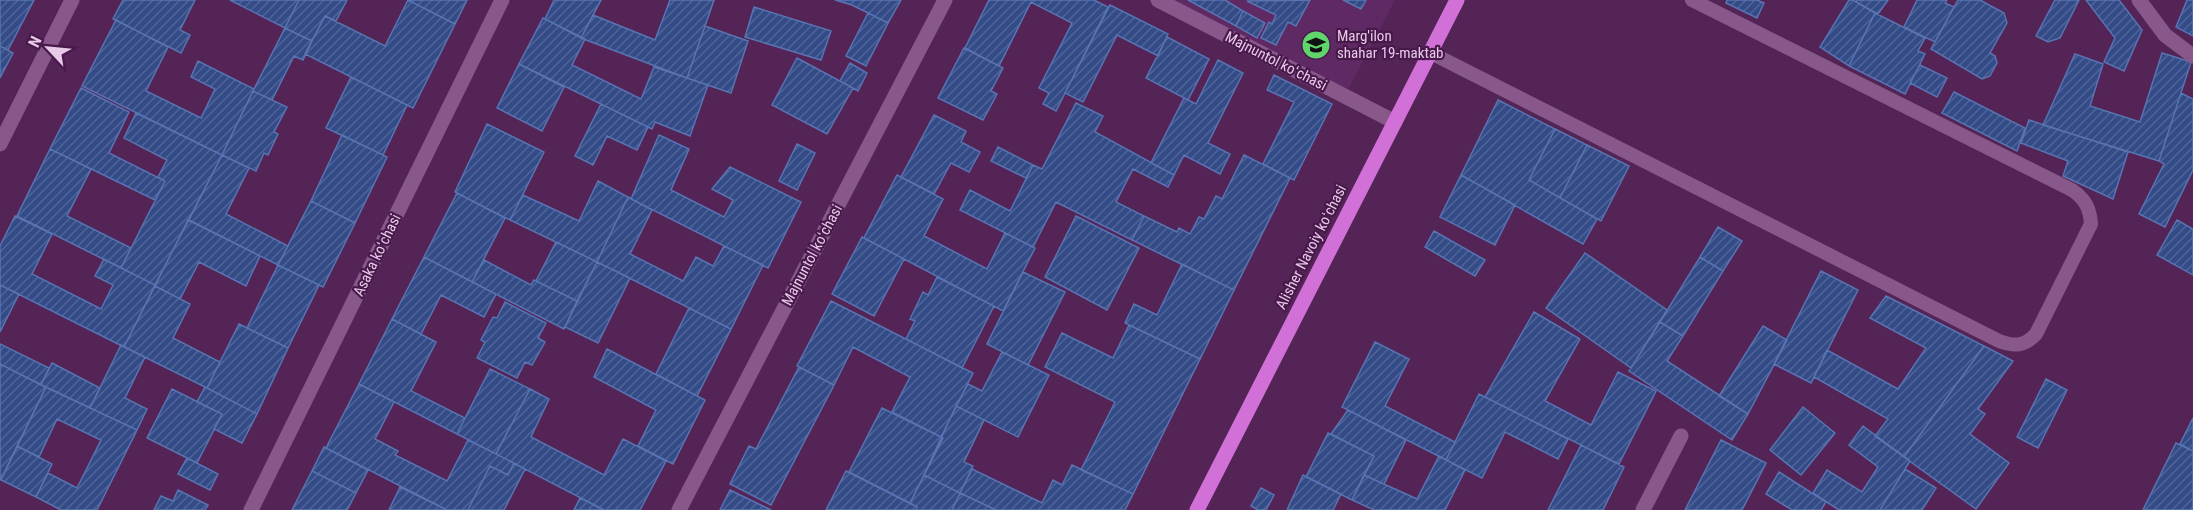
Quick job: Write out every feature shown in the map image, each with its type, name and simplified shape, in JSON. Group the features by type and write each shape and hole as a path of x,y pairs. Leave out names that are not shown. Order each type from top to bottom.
{"main road":[{"name":"Alisher Navoiy koʻchasi","path":"1197,510 1457,0"}],"street":[{"path":"0,144 72,0"},
{"name":"Asaka koʻchasi","path":"251,510 502,0"},
{"name":"Majnuntol koʻchasi","path":"679,510 945,0"},
{"name":"Majnuntol koʻchasi","path":"1158,0 1395,122"},
{"path":"2139,0 2165,35 2193,56"},
{"path":"1643,510 1681,436"}],"lane":[{"path":"1431,53 1999,341 2015,345 2030,340 2036,334 2091,224 2089,209 2080,196 1692,0"}],"shaded area":[{"name":"Marg'ilon shahar 19-maktab","path":"1174,0 1395,0 1348,90"}],"building":[{"path":"0,0 34,0 8,50 0,46"},
{"path":"123,0 195,0 180,30 190,35 181,53 113,19"},
{"path":"230,0 299,0 285,28"},
{"path":"299,0 347,0 336,21 325,16 312,41 285,28"},
{"path":"408,0 467,0 455,24"},
{"path":"408,0 455,24 413,108 305,54 325,16 385,46"},
{"path":"554,0 601,0 581,38 545,19"},
{"path":"670,0 714,0 687,78 581,38 593,15 655,40"},
{"path":"835,0 901,0 888,23 852,5"},
{"path":"989,0 1094,0 1108,7 1056,111 1043,104 1049,93 1039,88 1072,23 1031,2 999,66 965,48"},
{"path":"1188,0 1225,0 1243,11 1236,26"},
{"path":"1310,0 1296,26 1288,22 1276,45 1261,38 1269,22 1272,24 1276,15 1247,1"},
{"path":"1343,0 1366,0 1361,9"},
{"path":"1727,0 1757,0 1764,3 1757,18 1726,3"},
{"path":"1849,0 1875,13 1849,66 1820,47"},
{"path":"1857,0 1888,0 1878,14 1856,2"},
{"path":"1917,0 1947,0 1945,3 1954,7 1935,42 1904,27"},
{"path":"1958,0 1980,0 2004,13 2007,23 1990,53 1995,56 1997,63 1990,76 1982,79 1931,49"},
{"path":"2055,0 2079,0 2060,38 2048,42 2036,36"},
{"path":"2086,0 2119,0 2142,30 2124,71 2104,62 2115,38"},
{"path":"2187,0 2193,0 2193,36 2176,27"},
{"path":"1110,5 1168,34 1158,56 1117,35 1083,102 1065,93"},
{"path":"754,7 831,31 821,60 745,37"},
{"path":"1243,11 1265,23 1257,38 1236,26"},
{"path":"868,13 888,23 866,66 846,56"},
{"path":"1875,13 1925,38 1918,51 1925,54 1905,94 1849,66"},
{"path":"543,18 585,39 572,65 641,99 654,67 708,85 690,136 655,122 652,129 519,64"},
{"path":"116,20 168,47 146,91 201,118 215,89 191,77 198,61 254,89 222,155 82,86"},
{"path":"705,26 748,41 731,93 687,78"},
{"path":"285,28 312,41 303,60 294,56 272,100 253,91"},
{"path":"1167,37 1209,59 1188,100 1146,78"},
{"path":"0,46 13,53 0,78"},
{"path":"964,48 1003,68 991,91 997,94 983,120 938,98"},
{"path":"2162,53 2191,62 2159,161 2043,125 2075,54 2103,64 2090,106 2140,122"},
{"path":"797,58 853,88 827,134 772,105"},
{"path":"1218,60 1243,73 1208,143 1230,154 1220,174 1184,155 1174,175 1151,163 1184,98 1196,104"},
{"path":"850,63 867,73 858,91 840,81"},
{"path":"519,64 564,87 542,131 497,108"},
{"path":"1920,65 1947,78 1937,97 1910,83"},
{"path":"1274,75 1332,104 1294,180 1263,164 1294,102 1267,90"},
{"path":"351,77 407,105 383,155 326,128"},
{"path":"81,88 129,112 109,153 165,181 155,200 50,149"},
{"path":"253,91 287,107 274,132 278,134 268,155 264,153 256,171 222,155"},
{"path":"1954,92 2025,128 2017,151 1942,113"},
{"path":"2181,93 2193,99 2193,170 2165,227 2139,214 2164,164 2159,161"},
{"path":"1498,100 1555,129 1529,180 1597,219 1583,244 1461,175"},
{"path":"1076,103 1103,116 1095,132 1174,175 1168,187 1133,169 1116,202 1144,216 1132,240 1056,202 1033,247 960,210 970,190 1010,211 1033,165 1042,169"},
{"path":"601,104 648,127 637,150 607,136 593,165 575,156"},
{"path":"136,113 222,155 155,285 121,268 165,181 158,177 167,160 124,138"},
{"path":"934,115 966,131 961,142 980,152 969,172 951,163 934,194 901,177"},
{"path":"2029,120 2128,152 2113,199 2063,176 2068,161 2021,143"},
{"path":"487,124 544,152 510,220 455,192"},
{"path":"1555,129 1587,145 1560,198 1529,180"},
{"path":"342,135 387,157 355,223 311,201"},
{"path":"659,135 689,149 671,190 724,217 733,200 712,189 730,167 801,202 768,268 631,199"},
{"path":"797,144 815,153 797,190 779,181"},
{"path":"1587,145 1629,166 1601,221 1560,198"},
{"path":"998,147 1033,165 1026,178 991,161"},
{"path":"50,149 91,169 67,216 131,248 121,268 17,216"},
{"path":"222,155 249,168 226,214 288,246 278,265 189,220"},
{"path":"1244,155 1290,178 1234,290 1132,240 1144,216 1177,232 1179,228 1190,234 1199,217 1204,219 1216,196 1222,199"},
{"path":"897,175 943,199 924,236 987,269 1005,233 1035,248 1003,311 864,238"},
{"path":"1461,175 1515,205 1495,245 1440,217"},
{"path":"598,181 628,197 597,262 510,220 523,195 579,221"},
{"path":"457,193 505,218 472,282 424,257"},
{"path":"628,197 652,210 630,254 683,281 696,257 713,266 724,246 763,265 731,329 597,262"},
{"path":"311,201 355,223 323,287 278,265"},
{"path":"15,216 52,234 32,274 101,309 113,285 95,276 104,259 155,285 124,347 0,285 0,246"},
{"path":"1076,216 1139,248 1107,310 1045,277"},
{"path":"188,220 260,256 246,286 199,262 180,299 155,286"},
{"path":"2177,220 2193,229 2193,275 2157,255"},
{"path":"1718,227 1742,241 1723,271 1700,257"},
{"path":"1434,231 1485,260 1475,276 1425,247"},
{"path":"862,237 904,259 874,316 832,294"},
{"path":"556,242 597,262 577,301 536,281"},
{"path":"1585,253 1667,310 1631,368 1546,308"},
{"path":"424,257 496,294 484,317 441,295 421,334 392,319"},
{"path":"1700,257 1723,271 1683,336 1660,322"},
{"path":"484,260 531,285 534,280 577,301 564,329 472,282"},
{"path":"597,262 630,278 598,343 565,327"},
{"path":"1182,264 1234,290 1200,359 1125,323 1134,304 1157,315"},
{"path":"278,265 319,285 288,348 247,328"},
{"path":"1821,271 1858,290 1811,383 1774,364"},
{"path":"1023,272 1065,292 1028,365 987,344"},
{"path":"937,277 994,306 962,368 906,339 915,321 910,319 923,292 928,295"},
{"path":"0,285 19,294 0,332"},
{"path":"155,286 190,304 173,338 220,362 207,388 124,347"},
{"path":"1886,296 1984,346 1904,457 1875,436 1888,419 1814,377 1827,350 1898,389 1926,348 1870,318"},
{"path":"831,301 973,373 941,437 892,412 910,377 853,347 834,385 797,366"},
{"path":"505,302 546,323 538,338 545,342 532,365 525,362 517,378 477,358 485,342 481,340 493,317 497,318"},
{"path":"689,308 731,329 697,396 656,374"},
{"path":"1534,312 1580,339 1545,401 1591,425 1618,372 1656,391 1619,464 1485,397"},
{"path":"392,319 436,342 411,391 465,418 457,434 359,384"},
{"path":"1660,322 1683,336 1667,361 1748,414 1732,440 1629,371"},
{"path":"239,324 288,348 257,414 207,388"},
{"path":"1129,325 1200,359 1133,494 1081,470 1115,402 1045,367 1062,333 1113,358"},
{"path":"1763,326 1787,340 1748,414 1719,396"},
{"path":"1375,342 1409,359 1385,406 1455,442 1446,460 1342,407"},
{"path":"0,344 49,368 41,385 0,364"},
{"path":"121,345 145,357 125,398 147,409 137,430 90,408"},
{"path":"1984,346 2013,361 1978,409 1985,414 1970,434 2009,463 1976,509 1904,457"},
{"path":"607,349 705,400 673,464 638,446 656,410 594,377"},
{"path":"1002,352 1049,375 1018,437 956,406 968,384 982,391"},
{"path":"52,363 100,388 90,408 41,385"},
{"path":"0,364 46,387 1,480 0,479"},
{"path":"799,367 834,385 771,505 730,484 749,446 756,449"},
{"path":"490,369 530,389 496,454 457,434"},
{"path":"2046,379 2067,390 2038,448 2017,437"},
{"path":"359,384 394,402 375,439 398,451 395,455 447,481 468,440 514,463 508,475 490,466 468,510 447,510 326,448"},
{"path":"46,387 137,430 97,510 61,510 36,497 48,473 77,488 101,440 57,419 39,457 17,446"},
{"path":"205,387 257,414 242,443 214,429 222,414 197,402"},
{"path":"172,389 222,414 197,463 147,438"},
{"path":"530,389 549,399 531,437 604,475 623,439 666,461 640,510 604,510 496,454"},
{"path":"1479,394 1568,439 1558,459 1505,432 1482,478 1446,460"},
{"path":"956,406 984,420 964,462 973,466 960,493 924,475"},
{"path":"1803,407 1835,433 1801,475 1770,450"},
{"path":"882,408 943,438 910,503 849,472"},
{"path":"1348,410 1406,440 1384,484 1364,475 1374,456 1331,434"},
{"path":"2193,418 2193,451 2180,444"},
{"path":"1863,426 1910,461 1880,510 1839,510 1813,493 1827,470 1862,492 1878,467 1849,445"},
{"path":"1328,433 1374,456 1352,500 1306,477"},
{"path":"1721,440 1766,463 1742,510 1685,510"},
{"path":"2176,443 2193,451 2193,510 2143,510"},
{"path":"1581,445 1624,467 1603,510 1548,510"},
{"path":"17,446 52,464 36,497 1,480"},
{"path":"324,447 368,470 356,493 312,471"},
{"path":"1439,456 1465,470 1445,510 1374,510 1352,500 1364,475 1417,499"},
{"path":"187,458 218,474 210,490 178,474"},
{"path":"514,463 525,469 504,510 468,510 490,466 508,475"},
{"path":"1072,465 1133,494 1125,510 996,510 960,493 972,469 1042,503 1053,480 1062,485"},
{"path":"1905,469 1936,488 1922,510 1880,510"},
{"path":"312,471 356,493 347,510 292,510"},
{"path":"846,471 917,507 916,510 826,510"},
{"path":"1779,472 1826,502 1821,510 1792,510 1766,494"},
{"path":"924,475 960,493 952,510 916,510 917,507 910,503"},
{"path":"1303,475 1341,494 1333,510 1287,510"},
{"path":"400,487 447,510 389,510"},
{"path":"1261,488 1274,495 1266,510 1258,510 1251,506"},
{"path":"178,490 208,505 205,510 154,510 161,496 173,501"},
{"path":"730,490 771,510 720,510"},
{"path":"960,493 996,510 952,510"},
{"path":"580,498 604,510 574,510"}],"place":[{"name":"Marg'ilon shahar 19-maktab","path":"1316,45"}]}
